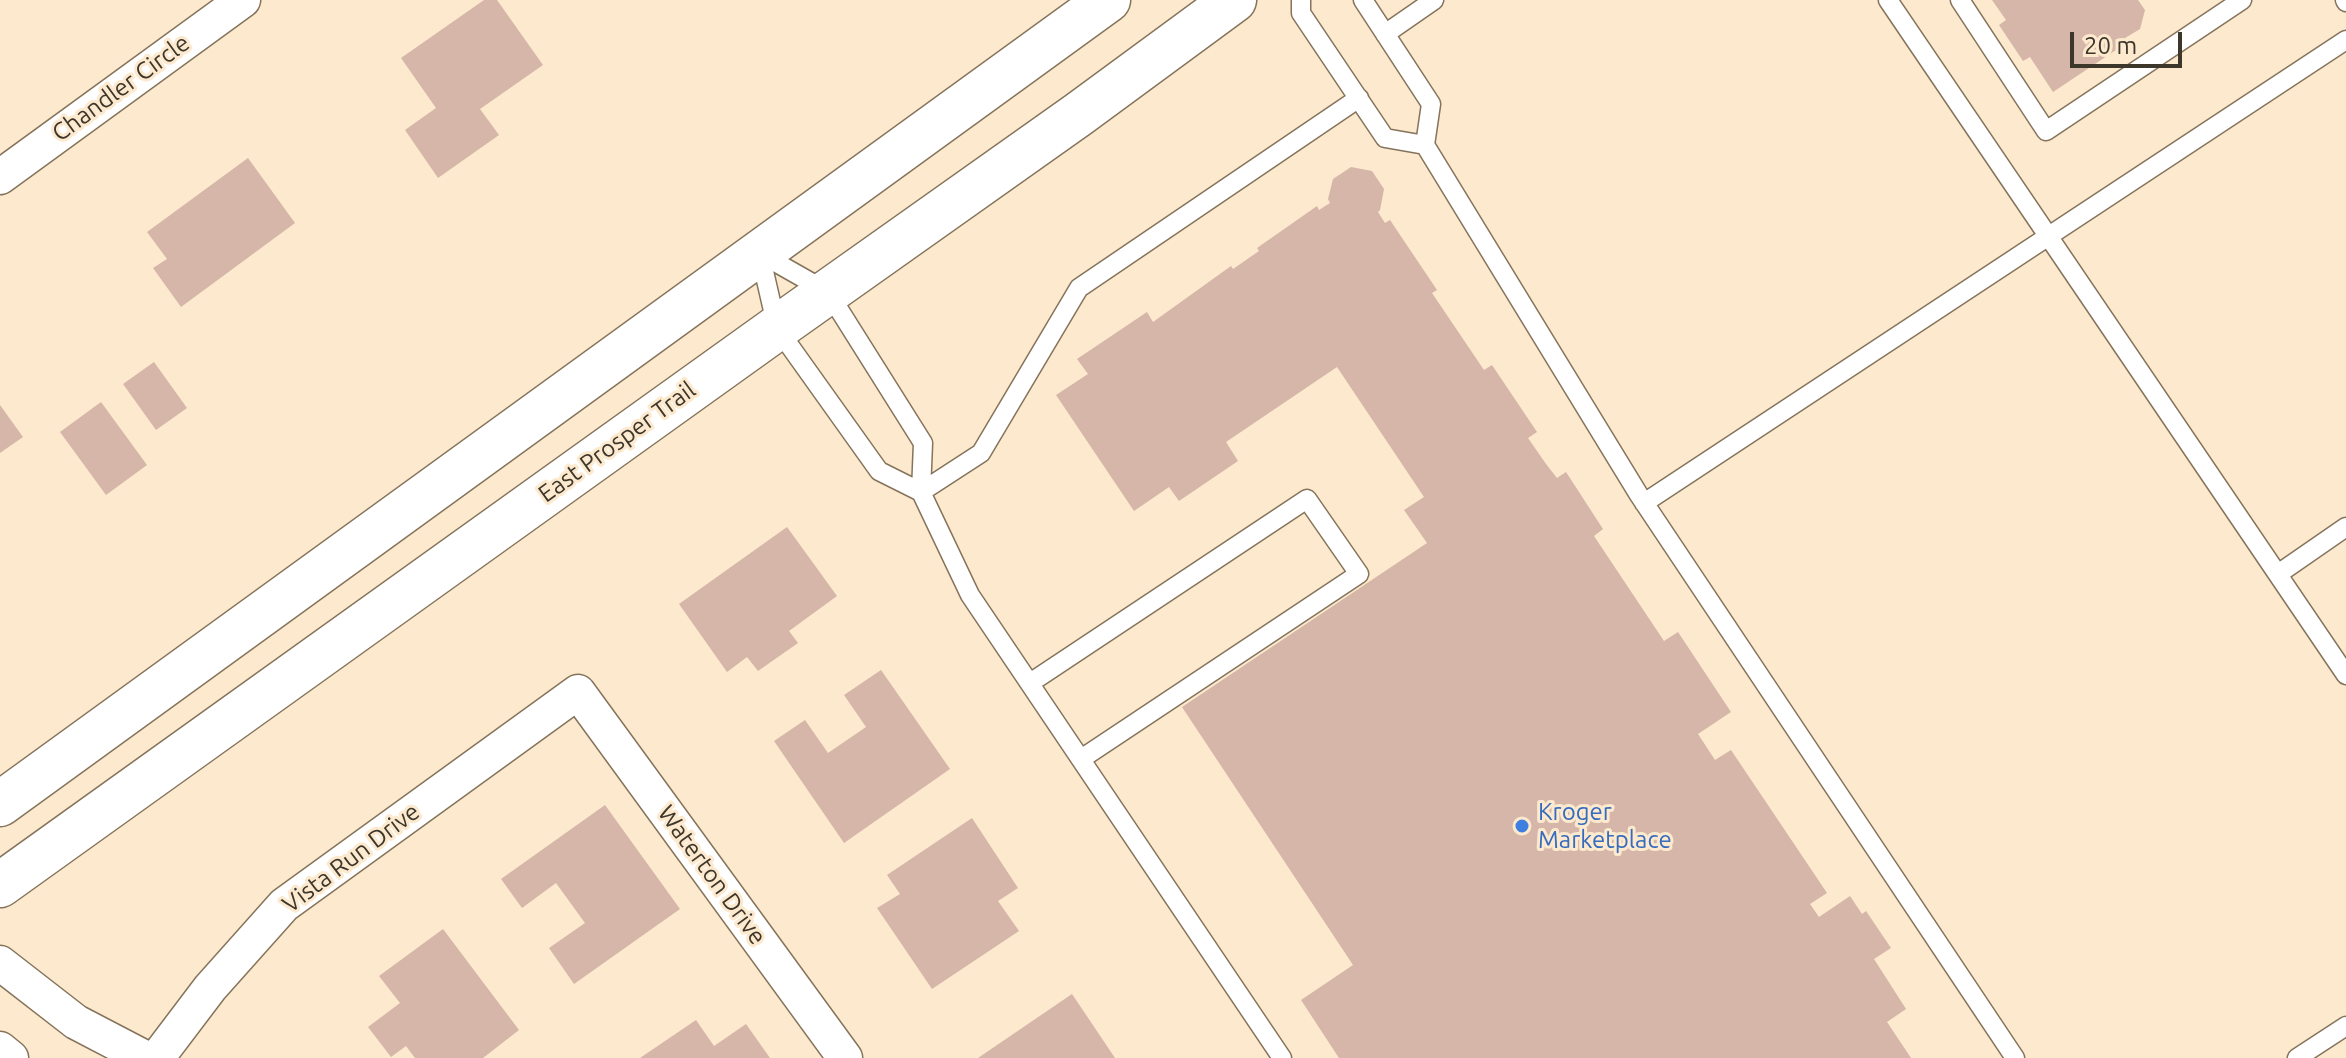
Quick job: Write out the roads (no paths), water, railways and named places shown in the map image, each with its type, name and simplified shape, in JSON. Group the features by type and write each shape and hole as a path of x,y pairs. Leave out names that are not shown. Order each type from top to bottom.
{"main road":[{"path":"0,804 1108,0"},
{"name":"East Prosper Trail","path":"0,885 1234,0"}],"street":[{"name":"Chandler Circle","path":"0,177 243,0"},
{"name":"Vista Run Drive","path":"157,1058 210,988 284,905 578,692"},
{"name":"Waterton Drive","path":"578,692 845,1058"},
{"path":"0,963 76,1022 145,1058"},
{"path":"0,1049 11,1058"}],"lane":[{"path":"1301,0 1301,13 1385,138 1425,145"},
{"path":"1363,0 1431,104 1425,145 1644,503 2015,1058"},
{"path":"1385,34 1434,0"},
{"path":"1888,0 2346,675"},
{"path":"1960,0 2046,131 2242,0"},
{"path":"1644,503 2346,40"},
{"path":"921,492 981,453 1079,288 1359,98"},
{"path":"760,254 828,292 923,443 921,492 970,595 1282,1058"},
{"path":"760,254 777,328 879,471 921,492"},
{"path":"1030,683 1307,499 1359,574 1081,759"},
{"path":"2278,574 2346,527"},
{"path":"2297,1058 2346,1026"}],"place":[{"name":"Kroger Marketplace","path":"1522,826"}]}
